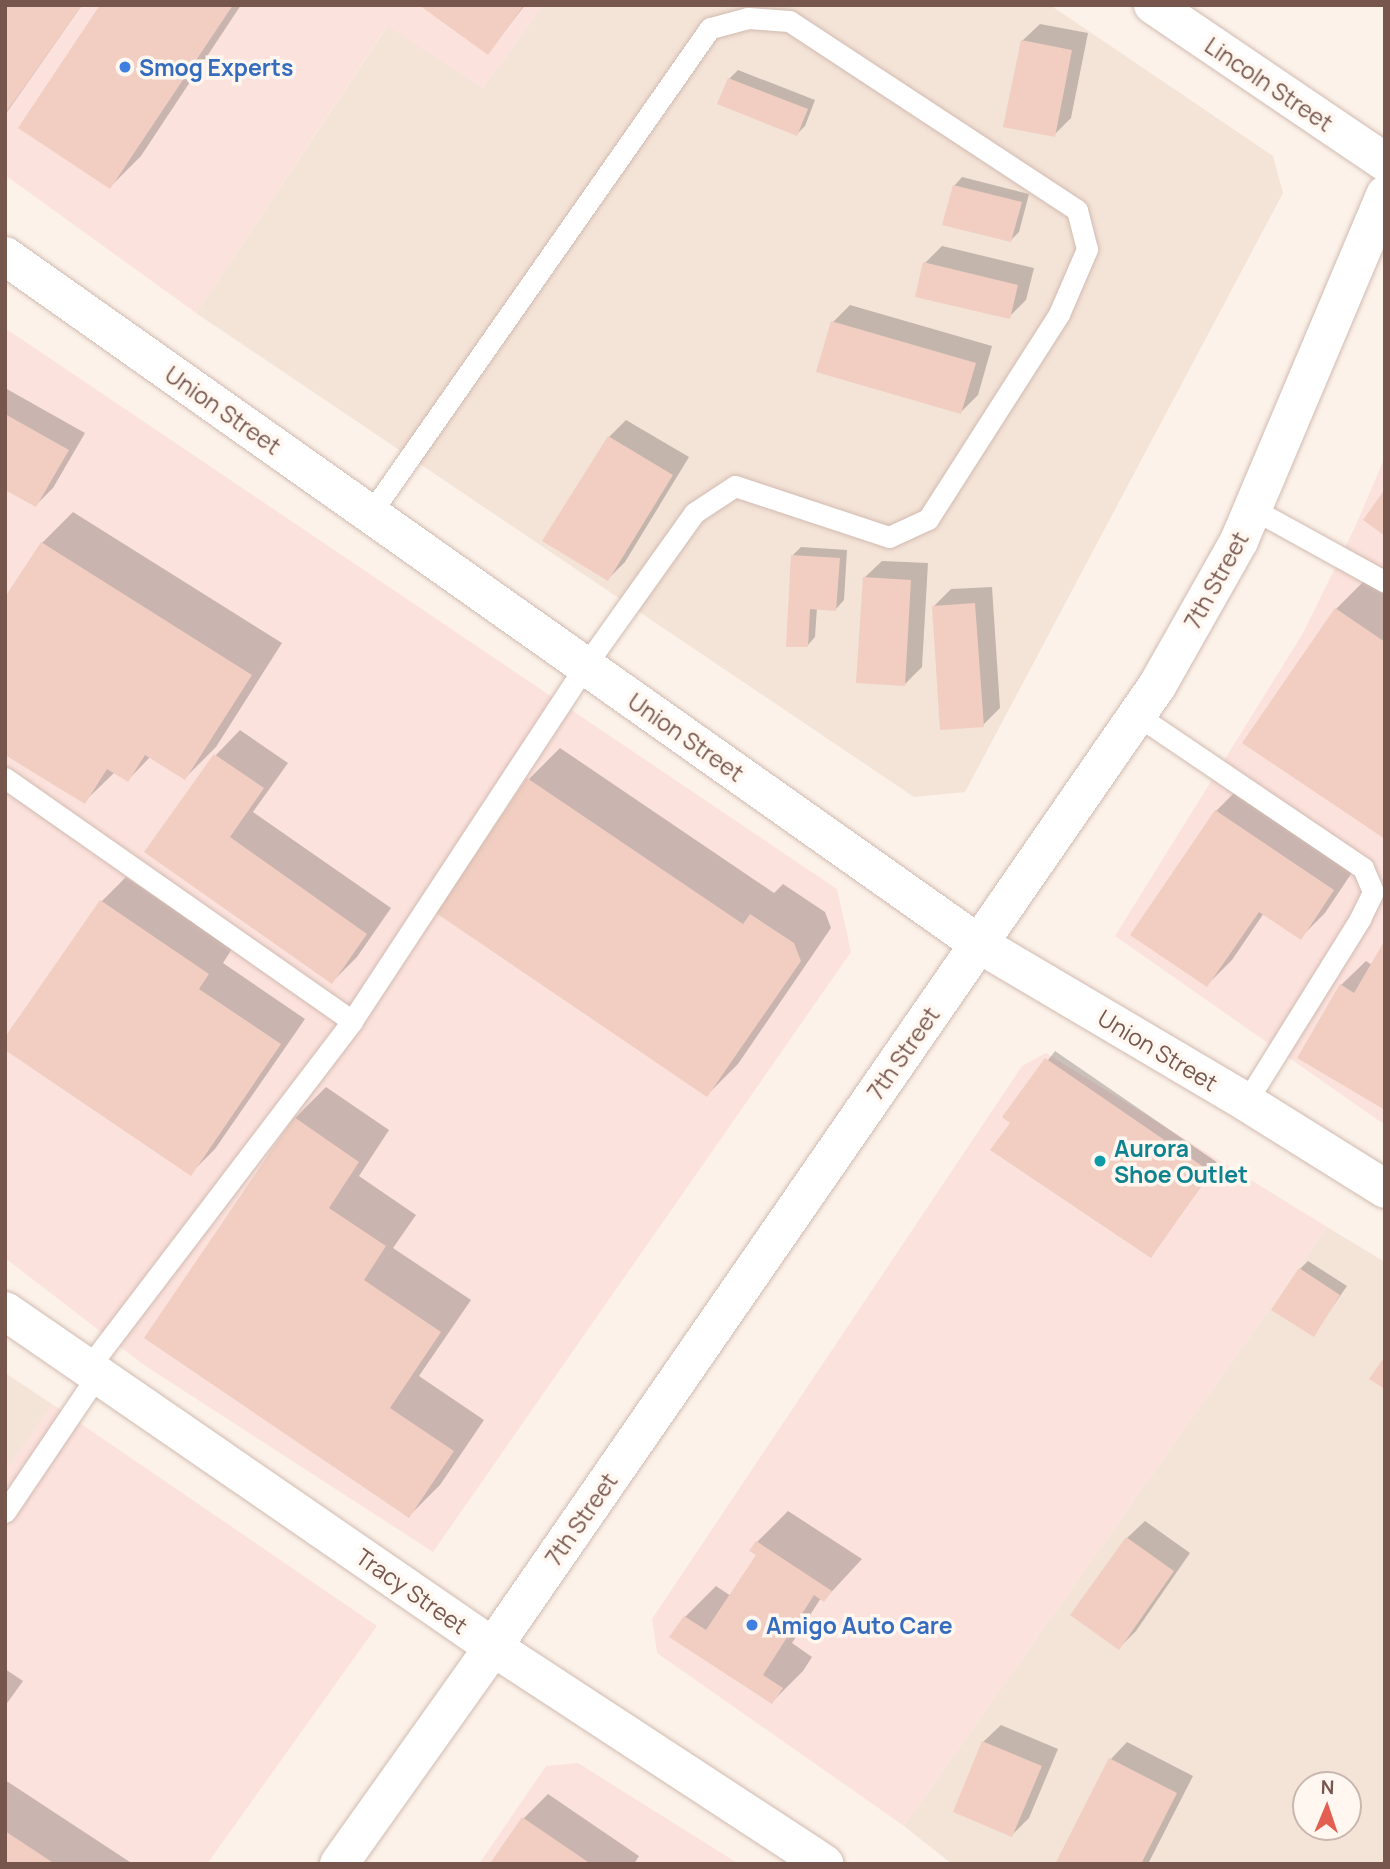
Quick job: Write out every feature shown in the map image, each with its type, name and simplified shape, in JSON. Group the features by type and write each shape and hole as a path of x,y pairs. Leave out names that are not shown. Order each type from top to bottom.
{"street":[{"name":"Lincoln Street","path":"1153,5 1385,162"},
{"name":"7th Street","path":"339,1864 493,1647 1137,715 1239,541 1385,195"},
{"name":"Union Street","path":"5,256 979,944 1246,1102 1385,1189"},
{"name":"Tracy Street","path":"5,1311 493,1647 824,1864"}],"lane":[{"path":"5,1512 93,1371 352,1021 585,666 694,513 735,485 889,537 928,519 1059,314 1087,249 1077,210 789,21 748,18 710,28 370,514"},
{"path":"1254,509 1385,582"},
{"path":"1137,715 1363,868 1373,892 1360,919 1246,1102"},
{"path":"5,778 352,1021"}],"shaded area":[{"path":"5,5 543,5 483,88 387,26 196,313 5,175"},
{"path":"543,5 1050,5 1273,156 1283,193 965,792 914,797 196,313 388,25 483,88"},
{"path":"5,328 837,889 851,952 433,1552 144,1365 5,1258"},
{"path":"1385,457 1385,1125 1115,936 1303,633 1355,527"},
{"path":"1046,1053 1327,1227 904,1826 657,1653 652,1619 1022,1066"},
{"path":"1327,1227 1385,1262 1385,1864 952,1864 904,1826"},
{"path":"5,1373 52,1404 5,1473"},
{"path":"52,1404 377,1626 207,1864 5,1864 5,1473"},
{"path":"578,1763 739,1864 479,1864 546,1766"}],"building":[{"path":"5,5 82,5 5,114"},
{"name":"Smog Experts","path":"100,5 233,5 110,189 18,128"},
{"path":"419,5 524,5 488,55"},
{"path":"1021,40 1072,50 1055,137 1003,127"},
{"path":"728,78 808,109 797,136 717,104"},
{"path":"953,185 1022,202 1011,242 942,225"},
{"path":"923,262 1018,285 1010,319 915,297"},
{"path":"831,321 976,363 961,414 816,372"},
{"path":"5,414 69,450 36,507 5,490"},
{"path":"608,436 673,475 608,581 542,541"},
{"path":"1385,489 1385,536 1363,520"},
{"path":"41,542 252,675 185,780 145,755 128,782 107,769 85,804 5,755 5,597"},
{"path":"791,555 840,558 836,611 810,609 808,647 786,647"},
{"path":"863,577 911,580 905,686 856,683"},
{"path":"975,603 984,727 940,730 932,606"},
{"path":"1335,608 1385,642 1385,839 1242,743"},
{"path":"214,754 264,788 230,837 367,934 332,984 144,852"},
{"path":"527,778 743,924 750,914 794,943 801,961 707,1097 436,913"},
{"path":"1215,810 1334,890 1301,940 1259,912 1207,987 1130,935"},
{"path":"100,900 209,974 199,989 281,1044 191,1176 5,1050 5,1037"},
{"path":"1385,940 1385,1110 1297,1058 1340,984 1354,993"},
{"name":"Aurora Shoe Outlet","path":"1045,1058 1211,1172 1151,1258 990,1150 1010,1123 1002,1117"},
{"path":"294,1117 359,1162 329,1208 386,1246 364,1280 441,1332 390,1408 454,1451 409,1518 144,1338"},
{"path":"1299,1268 1340,1295 1314,1337 1271,1310"},
{"path":"1385,1356 1385,1389 1369,1379"},
{"path":"1126,1537 1174,1571 1119,1650 1070,1615"},
{"name":"Amigo Auto Care","path":"756,1541 832,1591 824,1602 814,1595 763,1675 783,1688 772,1704 669,1637 684,1616 706,1630 756,1555 749,1551"},
{"path":"982,1741 1042,1766 1012,1837 953,1812"},
{"path":"1109,1758 1177,1793 1141,1864 1055,1864"},
{"path":"522,1817 591,1864 491,1862"},
{"path":"5,1831 55,1864 5,1864"}],"place":[{"name":"Smog Experts","path":"125,67"},
{"name":"Aurora Shoe Outlet","path":"1100,1161"},
{"name":"Amigo Auto Care","path":"752,1625"}]}
